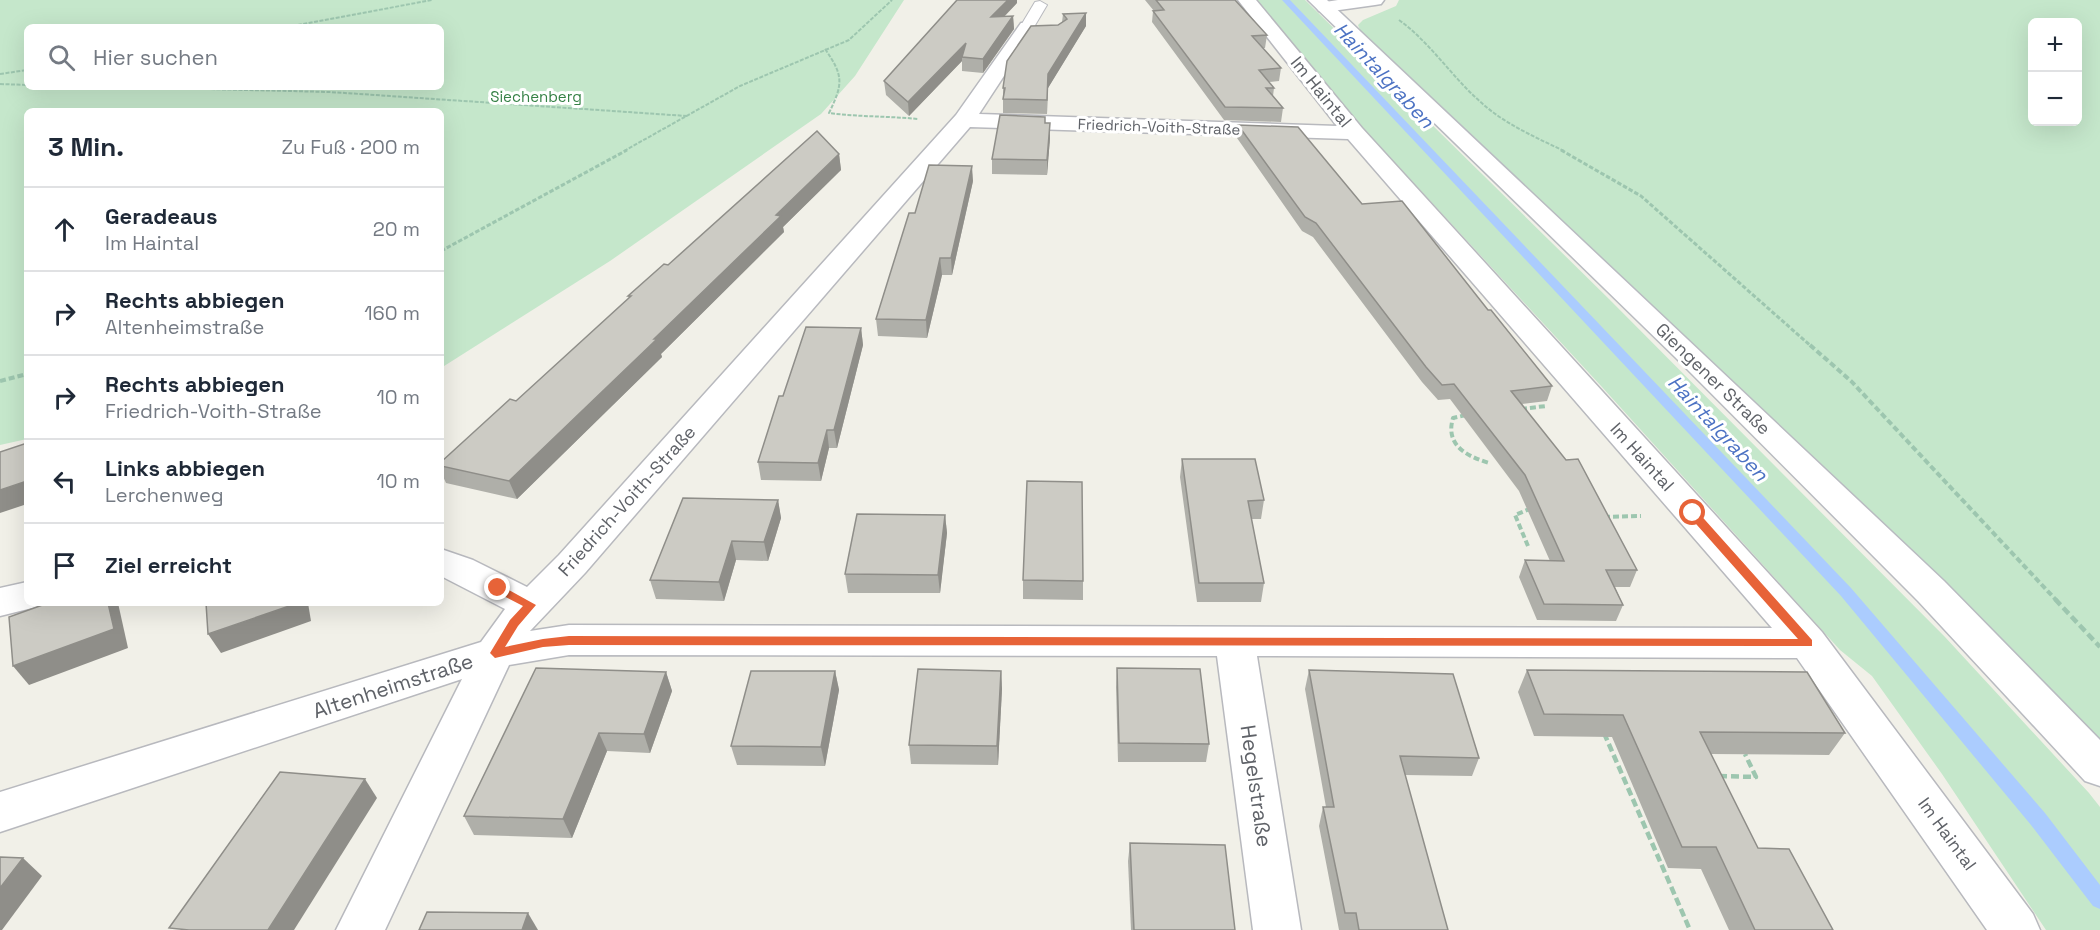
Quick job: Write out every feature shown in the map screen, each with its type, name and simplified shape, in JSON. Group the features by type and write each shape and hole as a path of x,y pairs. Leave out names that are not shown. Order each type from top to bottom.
{"street":[{"name":"Im Haintal","path":"1247,0 1354,133 1808,643 2016,930"},
{"path":"1321,4 1368,2"},
{"name":"Giengener Straße","path":"1321,4 1685,351 1914,575 2100,768"},
{"name":"Friedrich-Voith-Straße","path":"360,930 495,653 514,623 587,546 964,120 1034,24"},
{"name":"Friedrich-Voith-Straße","path":"964,120 1354,133"},
{"path":"444,563 530,605"},
{"path":"0,602 24,597"},
{"name":"Altenheimstraße","path":"0,812 495,653 569,640 1808,643"},
{"name":"Hegelstraße","path":"1235,642 1277,930"}],"path":[{"path":"303,24 432,0"},
{"path":"444,250 771,71 849,40 892,0"},
{"path":"1368,2 1389,13 1418,34 1484,105 1529,134 1589,164 1641,196 1851,381 2100,647"},
{"path":"825,49 842,72 840,90 830,113 856,117 882,115 964,120"},
{"path":"0,74 24,70"},
{"path":"0,84 24,85"},
{"path":"247,90 330,92 687,116"},
{"path":"0,381 24,375"},
{"path":"1514,409 1592,400"},
{"path":"1470,415 1453,418 1448,429 1450,437 1460,449 1474,459 1489,463"},
{"path":"1528,546 1515,515 1534,507"},
{"path":"1598,517 1693,513"},
{"path":"1602,728 1690,930"},
{"path":"1713,776 1756,777 1745,754"}],"green space":[{"name":"Siechenberg","path":"0,0 904,0 855,76 821,114 610,261 444,366 444,108 24,108 24,440 0,445"},
{"path":"1257,0 1305,0 1609,299 1945,637 2089,793 2100,807 2100,930 2046,930 1942,774 1872,676 1840,650 1373,139 1323,83"},
{"path":"1399,0 2100,0 2100,746 1949,587 1360,30 1358,25 1363,20 1396,6"}],"building":[{"path":"957,0 1008,0 991,17 1013,16 983,59 962,57 966,43 908,102 884,81"},
{"path":"1156,0 1235,0 1267,35 1252,36 1281,68 1259,70 1274,88 1266,88 1283,108 1225,107 1153,11 1164,10"},
{"path":"1086,13 1048,74 1047,100 1003,99 1007,61 1031,26 1058,25 1067,19 1063,14"},
{"path":"1000,115 1045,117 1045,123 1050,123 1047,160 992,159"},
{"path":"1238,125 1298,127 1362,204 1402,201 1488,310 1491,310 1552,386 1511,391 1566,460 1578,459 1637,570 1606,570 1623,605 1544,604 1525,560 1564,561 1525,475 1454,384 1442,385 1426,367 1316,223 1305,217"},
{"path":"817,131 839,154 776,215 781,216 654,339 657,339 509,481 444,467 444,459 510,399 516,401 631,296 628,296 664,264 668,265"},
{"path":"929,165 972,166 951,258 940,258 926,320 876,319 909,213 915,213"},
{"path":"806,327 861,328 834,430 827,430 818,463 758,462 779,396 783,396"},
{"path":"24,444 24,482 0,490 0,452"},
{"path":"1182,459 1255,459 1264,500 1248,501 1264,583 1199,583"},
{"path":"1027,481 1082,482 1083,581 1023,580"},
{"path":"683,498 778,500 764,542 732,541 719,582 650,580"},
{"path":"857,514 945,515 938,575 845,574"},
{"path":"40,606 109,606 114,629 13,666 9,617"},
{"path":"206,606 289,606 208,634"},
{"path":"536,668 666,672 644,734 599,733 563,819 464,816"},
{"path":"1117,668 1200,669 1209,744 1119,743"},
{"path":"918,669 1001,671 997,746 909,745"},
{"path":"1309,670 1453,674 1479,758 1400,756 1448,930 1359,930 1356,913 1345,913 1323,807 1334,807"},
{"path":"1527,670 1807,672 1845,733 1700,732 1758,848 1789,849 1833,930 1755,930 1716,847 1682,847 1623,715 1544,714"},
{"path":"751,671 835,671 821,747 731,746"},
{"path":"280,772 365,779 268,930 169,928"},
{"path":"1130,843 1225,845 1235,930 1134,930"},
{"path":"0,857 23,858 0,888"},
{"path":"427,912 528,913 522,930 419,930"}],"waterway":[{"name":"Haintalgraben","path":"1286,0 1846,592 2038,819 2100,900"}],"route":[{"path":"498,588 530,605 514,623 495,653 569,640 1808,643 1693,513"}]}
